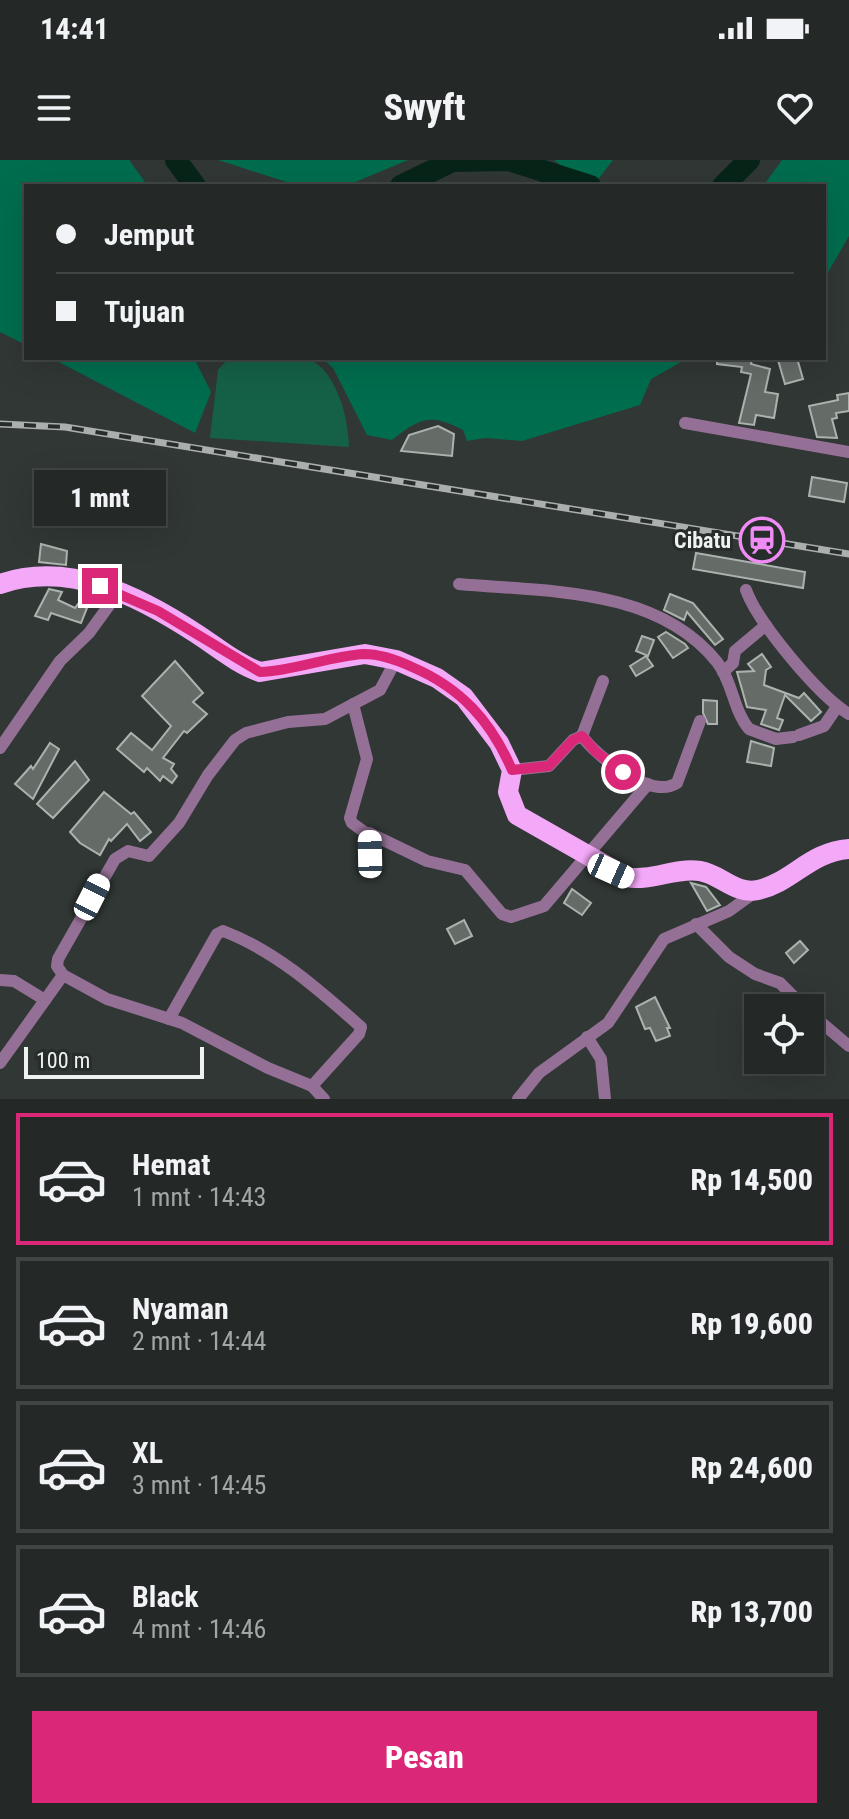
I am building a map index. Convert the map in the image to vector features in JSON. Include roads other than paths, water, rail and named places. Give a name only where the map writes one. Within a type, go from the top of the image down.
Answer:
[{"type":"main road","points":[[0,584],[43,575],[83,579],[158,611],[260,672],[365,654],[396,660],[437,678],[464,697],[499,743],[512,770],[508,792],[517,815],[626,877],[641,880],[687,870],[702,871],[739,888],[758,890],[817,856],[849,849]]},
{"type":"street","points":[[685,423],[849,452]]},
{"type":"street","points":[[459,584],[613,600],[689,634],[723,672],[749,729],[776,739],[824,726],[837,707]]},
{"type":"street","points":[[746,590],[766,625],[837,707],[849,714]]},
{"type":"street","points":[[0,748],[60,661],[89,633],[118,593]]},
{"type":"street","points":[[723,672],[733,663],[735,651],[766,625]]},
{"type":"street","points":[[324,1099],[312,1086],[169,1019],[133,1010],[63,975],[57,966],[58,959],[104,874],[123,852],[145,858],[163,841],[235,740],[246,733],[288,722],[318,721],[353,704],[380,690],[396,660]]},
{"type":"street","points":[[512,770],[549,766],[573,740],[582,736],[603,681]]},
{"type":"street","points":[[353,704],[367,759],[350,818],[356,826],[427,861],[465,870],[507,917],[544,906],[552,893],[591,855],[648,784]]},
{"type":"street","points":[[582,736],[616,768],[648,784],[668,787],[677,783],[700,721]]},
{"type":"street","points":[[369,833],[371,873]]},
{"type":"street","points":[[518,1099],[539,1073],[608,1023],[664,939],[737,907],[758,890]]},
{"type":"street","points":[[696,924],[729,957],[755,974],[780,983],[791,994]]},
{"type":"street","points":[[169,1019],[217,934],[223,931],[241,938],[291,969],[361,1027],[359,1034],[312,1086]]},
{"type":"street","points":[[0,1063],[63,975]]},
{"type":"street","points":[[0,980],[14,981],[45,1000]]},
{"type":"street","points":[[824,1025],[849,1046]]},
{"type":"street","points":[[587,1037],[601,1059],[605,1099]]},
{"type":"waterway","points":[[176,160],[194,184]]},
{"type":"waterway","points":[[405,184],[452,161],[509,160],[584,184]]},
{"type":"waterway","points":[[725,184],[749,160]]},
{"type":"railway","points":[[0,424],[65,427],[849,554]]},
{"type":"place","name":"Cibatu","points":[[762,540]]}]
